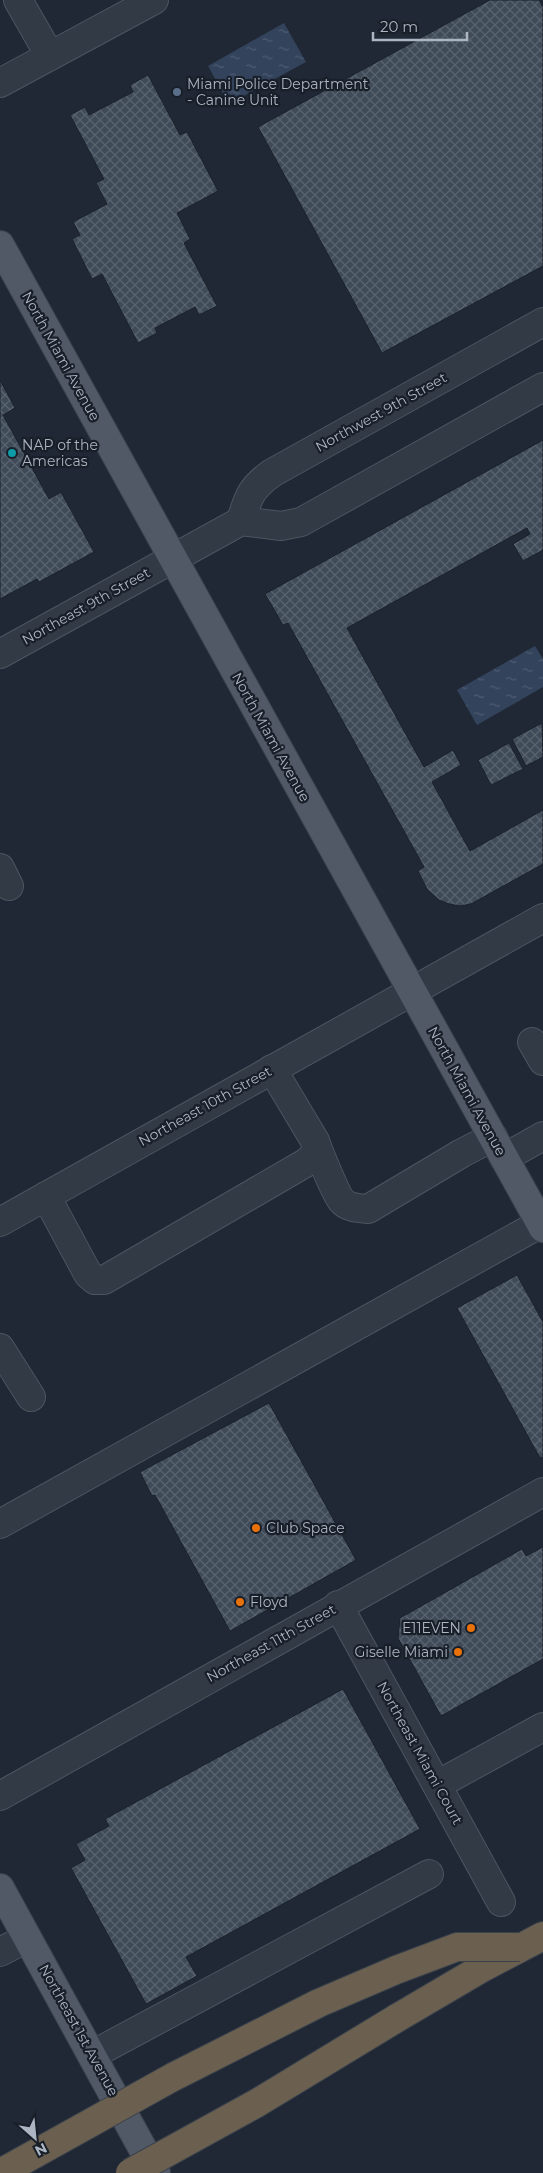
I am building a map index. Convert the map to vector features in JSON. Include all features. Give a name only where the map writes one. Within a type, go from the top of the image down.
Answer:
[{"type":"highway","points":[[2,2172],[182,2072],[261,2031],[336,1996],[396,1970],[457,1947],[532,1941]]},
{"type":"highway","points":[[130,2173],[257,2103],[441,1991],[532,1941]]},
{"type":"main road","name":"North Miami Avenue","points":[[0,245],[411,991],[542,1224]]},
{"type":"main road","name":"Northeast 1st Avenue","points":[[0,1888],[156,2173]]},
{"type":"street","points":[[18,0],[50,56]]},
{"type":"street","points":[[0,83],[50,56],[119,8],[154,0]]},
{"type":"street","name":"Northwest 9th Street","points":[[241,521],[249,496],[257,484],[272,473],[543,322]]},
{"type":"street","points":[[172,558],[241,521],[280,526],[301,522],[543,388]]},
{"type":"street","name":"Northeast 9th Street","points":[[0,654],[172,558]]},
{"type":"street","name":"Northeast 10th Street","points":[[0,1222],[543,918]]},
{"type":"street","points":[[272,1069],[315,1141],[342,1201],[352,1207],[368,1209],[462,1153],[499,1148],[543,1136]]},
{"type":"street","points":[[46,1196],[88,1274],[95,1280],[104,1280],[307,1162],[318,1151]]},
{"type":"street","points":[[0,1524],[542,1224]]},
{"type":"street","points":[[0,1348],[31,1397]]},
{"type":"street","name":"Northeast 11th Street","points":[[0,1796],[338,1605],[543,1492]]},
{"type":"street","name":"Northeast Miami Court","points":[[338,1605],[501,1902]]},
{"type":"street","points":[[437,1785],[543,1727]]},
{"type":"street","points":[[92,2055],[429,1874]]},
{"type":"street","points":[[0,1952],[27,1938]]},
{"type":"water","points":[[284,23],[306,62],[229,104],[208,66]]},
{"type":"water","points":[[535,646],[543,659],[543,687],[477,725],[457,690]]},
{"type":"building","points":[[490,0],[539,0],[543,7],[543,266],[382,353],[258,127]]},
{"type":"building","points":[[148,75],[180,135],[187,132],[218,191],[177,213],[190,239],[184,243],[217,306],[199,315],[195,307],[155,328],[157,333],[138,343],[102,274],[92,279],[72,239],[80,235],[73,222],[107,204],[96,183],[104,179],[70,115],[85,107],[89,115],[133,92],[130,85]]},
{"type":"building","name":"NAP of the Americas","points":[[0,380],[15,408],[3,415],[49,499],[61,492],[94,552],[39,582],[37,579],[0,599]]},
{"type":"building","points":[[543,440],[543,550],[523,561],[513,544],[530,534],[527,528],[347,628],[424,767],[453,750],[461,765],[432,782],[470,851],[543,810],[543,864],[471,904],[460,906],[449,904],[439,900],[427,889],[418,871],[424,867],[288,623],[283,625],[265,594]]},
{"type":"building","points":[[542,723],[543,757],[526,766],[512,739]]},
{"type":"building","points":[[509,743],[523,769],[491,785],[478,760]]},
{"type":"building","points":[[517,1275],[543,1322],[543,1457],[540,1458],[457,1308]]},
{"type":"building","name":"Club Space","points":[[269,1403],[356,1560],[230,1631],[155,1495],[152,1496],[140,1472]]},
{"type":"building","name":"E11EVEN","points":[[543,1547],[543,1659],[441,1716],[398,1638],[400,1618],[522,1549],[526,1556]]},
{"type":"building","points":[[343,1689],[420,1829],[186,1957],[197,1976],[146,2004],[71,1868],[85,1860],[76,1844],[109,1826],[105,1819]]},
{"type":"place","name":"Miami Police Department - Canine Unit","points":[[177,92]]},
{"type":"place","name":"NAP of the Americas","points":[[12,453]]},
{"type":"place","name":"Club Space","points":[[256,1528]]},
{"type":"place","name":"Floyd","points":[[240,1602]]},
{"type":"place","name":"E11EVEN","points":[[471,1628]]},
{"type":"place","name":"Giselle Miami","points":[[458,1652]]}]
